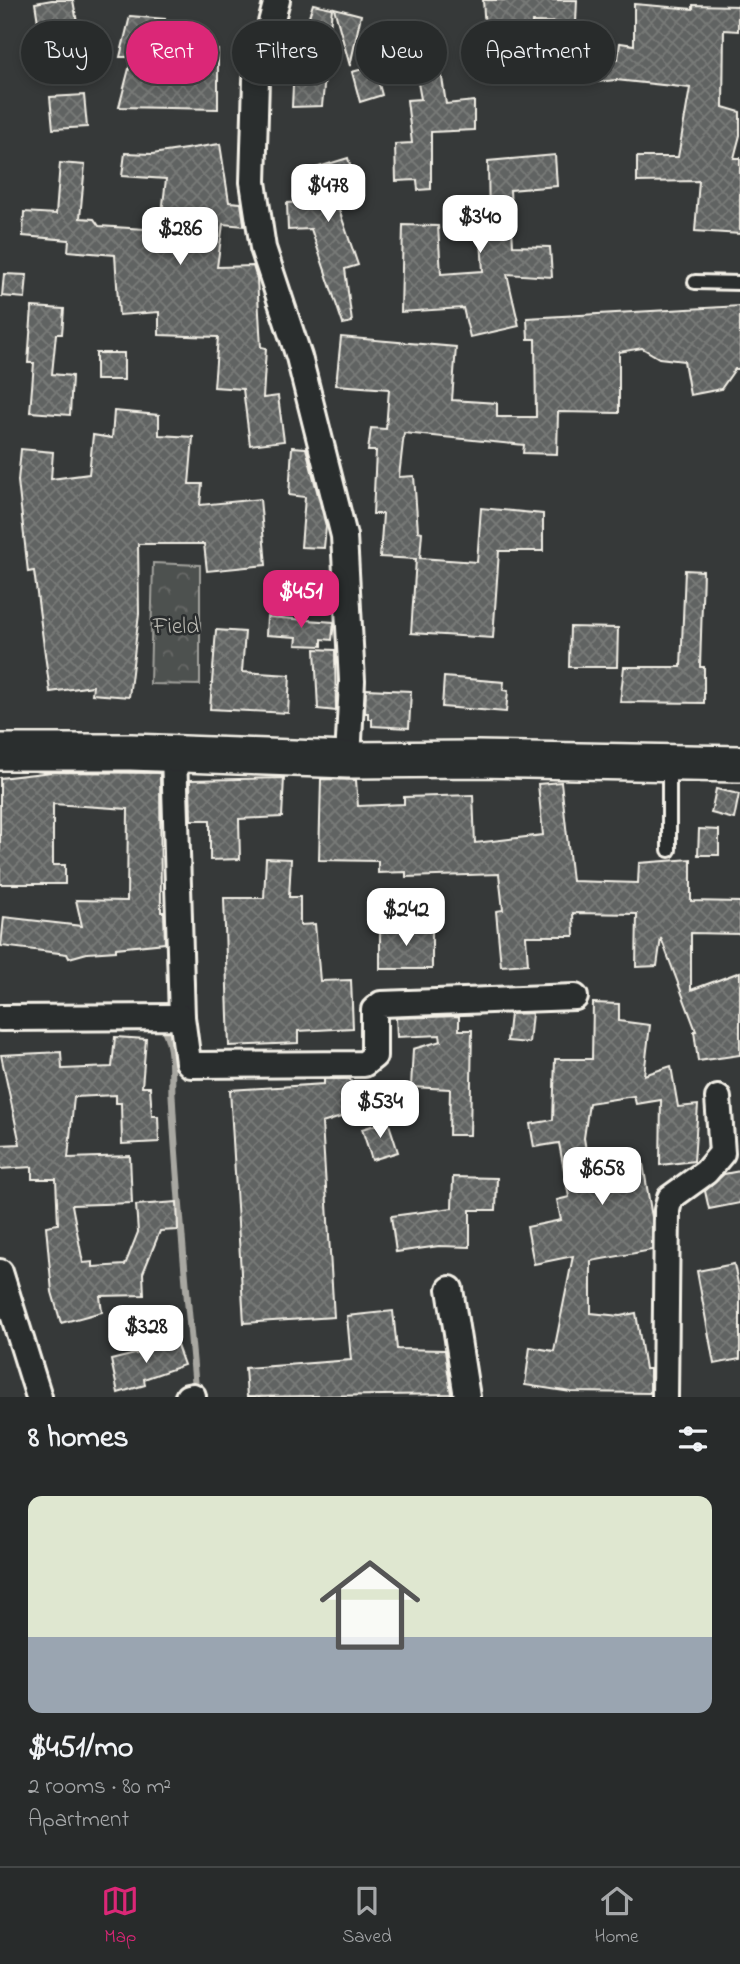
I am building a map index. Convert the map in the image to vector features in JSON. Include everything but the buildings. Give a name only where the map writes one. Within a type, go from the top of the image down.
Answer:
[{"type":"street","points":[[277,0],[256,80],[253,182],[262,248],[299,356],[344,536],[352,681],[348,760]]},
{"type":"street","points":[[0,752],[348,760],[740,764]]},
{"type":"street","points":[[174,754],[182,1017],[188,1062],[191,1065],[364,1064],[374,1056],[374,1010],[381,1004],[575,997]]},
{"type":"street","points":[[0,1018],[182,1017]]},
{"type":"street","points":[[665,1397],[667,1210],[670,1198],[706,1172],[722,1153],[718,1098]]},
{"type":"street","points":[[0,1272],[39,1397]]},
{"type":"street","points":[[450,1289],[467,1397]]},
{"type":"lane","points":[[695,282],[740,283]]},
{"type":"lane","points":[[669,763],[669,850]]},
{"type":"green space","name":"Field","points":[[153,563],[200,565],[200,685],[150,684]]},
{"type":"waterway","points":[[160,1023],[168,1039],[171,1058],[182,1244],[196,1393]]}]
